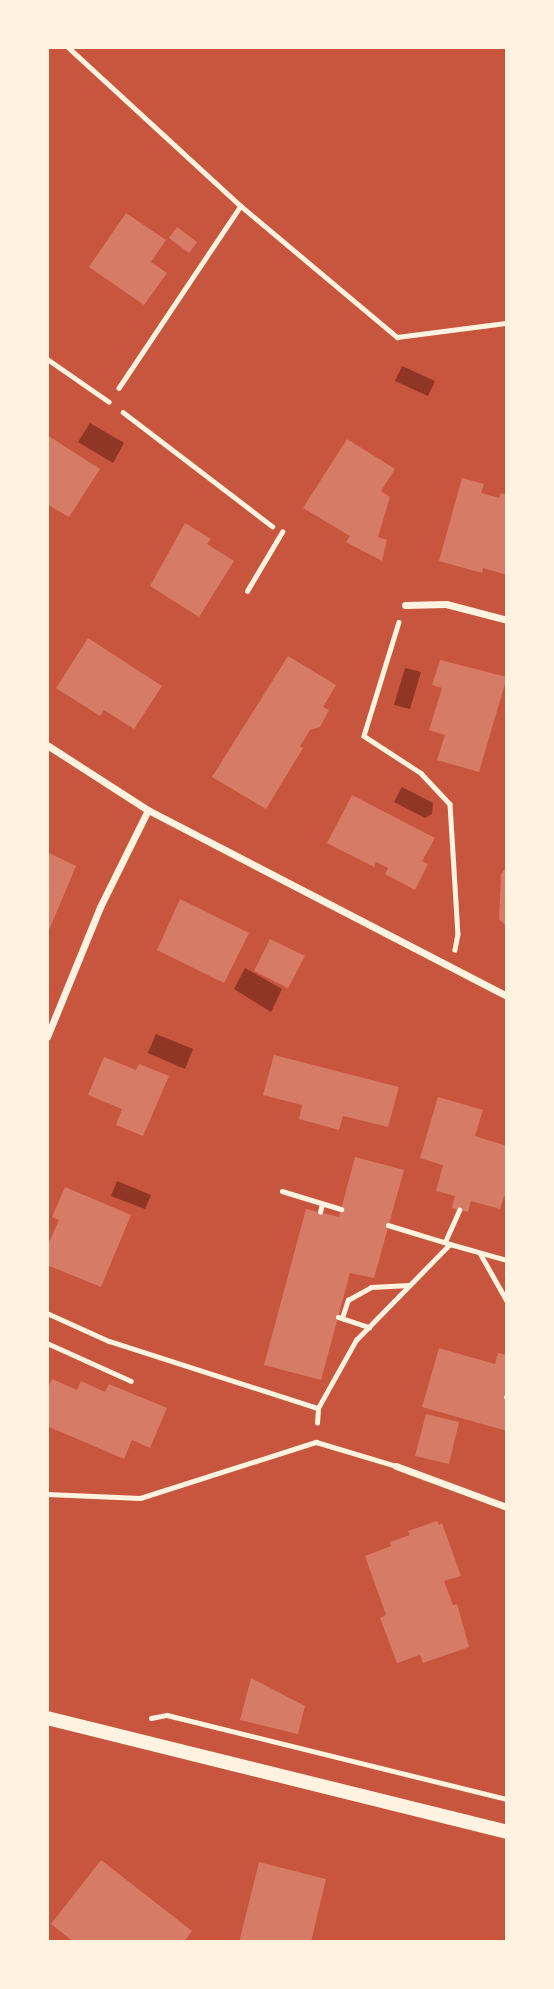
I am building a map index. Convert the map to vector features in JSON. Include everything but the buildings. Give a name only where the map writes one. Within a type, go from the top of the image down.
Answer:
[{"type":"main road","points":[[47,1718],[507,1832]]},
{"type":"street","points":[[405,605],[446,604],[507,620]]},
{"type":"street","points":[[47,744],[148,810],[507,996]]},
{"type":"street","points":[[47,1037],[100,907],[148,810]]},
{"type":"street","points":[[396,1466],[507,1507]]},
{"type":"lane","points":[[47,359],[110,402]]},
{"type":"lane","points":[[47,1494],[140,1498],[317,1442],[396,1466]]},
{"type":"path","points":[[68,47],[241,206],[397,337],[507,323]]},
{"type":"path","points":[[241,206],[110,402],[272,526]]},
{"type":"path","points":[[247,591],[282,532]]},
{"type":"path","points":[[405,605],[364,736],[421,773],[450,804],[458,934],[452,968]]},
{"type":"path","points":[[282,1191],[341,1209]]},
{"type":"path","points":[[320,1212],[322,1204]]},
{"type":"path","points":[[47,1313],[109,1341],[318,1408],[356,1339],[447,1243],[459,1210]]},
{"type":"path","points":[[388,1225],[507,1260]]},
{"type":"path","points":[[480,1252],[507,1301]]},
{"type":"path","points":[[369,1327],[340,1317],[348,1300],[371,1287],[409,1285]]},
{"type":"path","points":[[47,1343],[131,1381]]},
{"type":"path","points":[[144,1720],[167,1715],[507,1799]]},
{"type":"shaded area","points":[[402,366],[435,381],[428,396],[395,381]]},
{"type":"shaded area","points":[[90,423],[124,443],[113,463],[78,442]]},
{"type":"shaded area","points":[[405,668],[421,672],[410,709],[394,705]]},
{"type":"shaded area","points":[[402,787],[433,803],[432,814],[425,818],[394,802]]},
{"type":"shaded area","points":[[245,968],[282,989],[271,1012],[234,989]]},
{"type":"shaded area","points":[[156,1034],[193,1049],[185,1069],[148,1053]]},
{"type":"shaded area","points":[[117,1181],[151,1195],[145,1209],[111,1196]]}]
